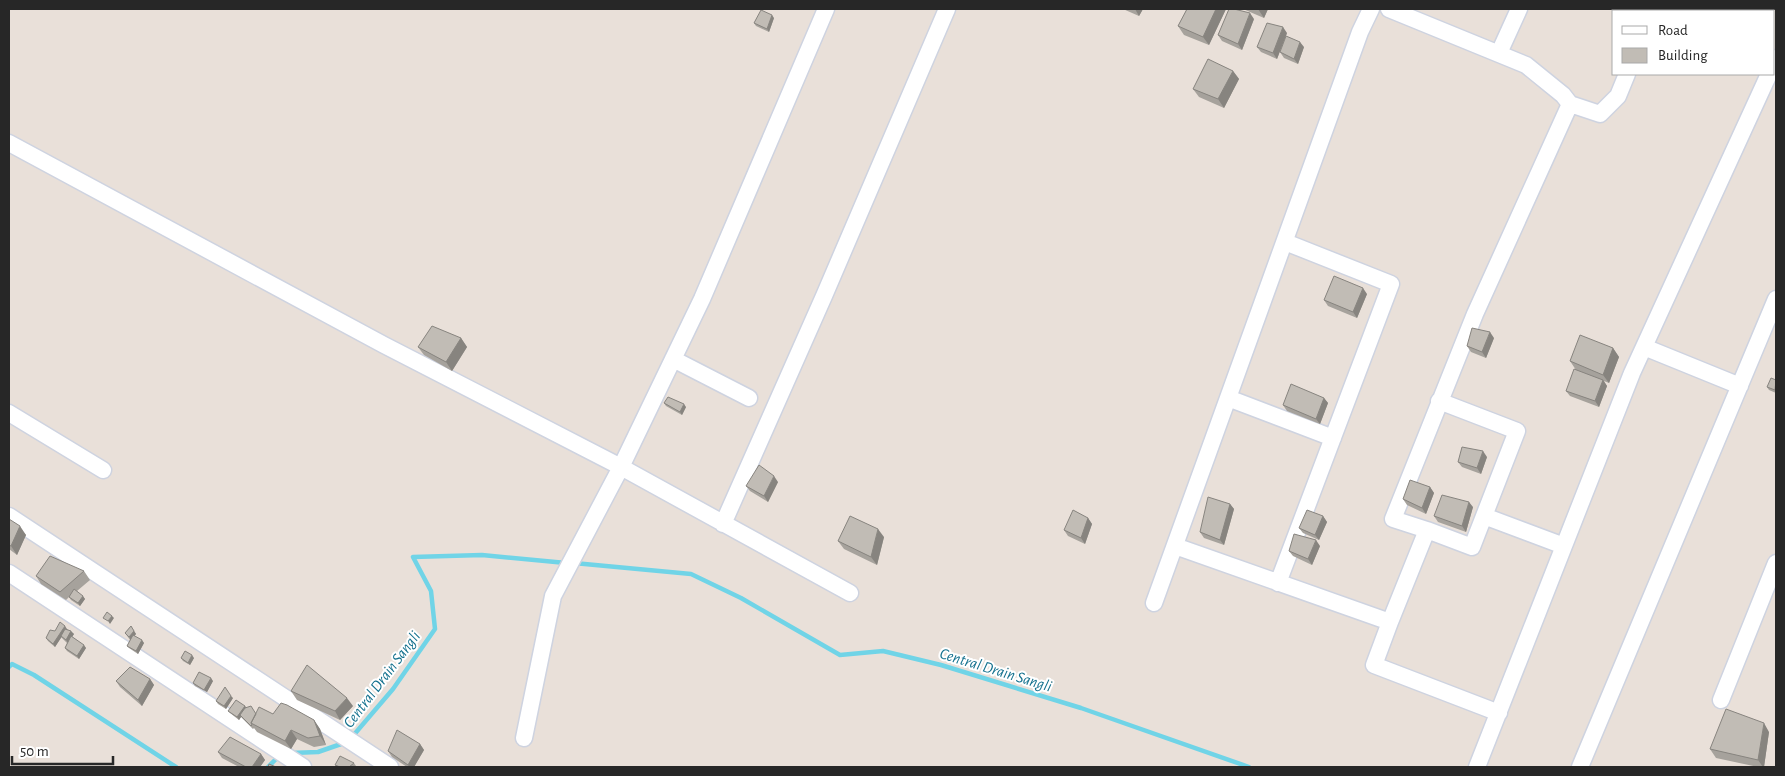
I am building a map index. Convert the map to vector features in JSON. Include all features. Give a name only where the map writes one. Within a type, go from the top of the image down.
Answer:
[{"type":"street","points":[[524,738],[553,596],[621,467],[702,299],[826,9]]},
{"type":"street","points":[[723,524],[828,287],[947,9]]},
{"type":"street","points":[[1154,603],[1357,41],[1371,9]]},
{"type":"street","points":[[1390,9],[1499,53],[1526,66],[1563,95],[1570,104],[1600,114],[1618,96],[1627,75]]},
{"type":"street","points":[[1499,53],[1519,9]]},
{"type":"street","points":[[1477,767],[1632,373],[1769,75]]},
{"type":"street","points":[[1439,401],[1517,432],[1472,547],[1393,519],[1439,401],[1475,314],[1570,104]]},
{"type":"street","points":[[9,143],[384,345],[621,467],[850,593]]},
{"type":"street","points":[[1278,583],[1391,284],[1285,242]]},
{"type":"street","points":[[1580,767],[1776,299]]},
{"type":"street","points":[[1644,347],[1740,386]]},
{"type":"street","points":[[673,359],[749,398]]},
{"type":"street","points":[[1228,398],[1333,438]]},
{"type":"street","points":[[9,413],[103,470]]},
{"type":"street","points":[[9,516],[390,767]]},
{"type":"street","points":[[1484,516],[1564,546]]},
{"type":"street","points":[[1428,530],[1374,665],[1499,713]]},
{"type":"street","points":[[1175,546],[1390,622]]},
{"type":"street","points":[[1721,700],[1776,562]]},
{"type":"street","points":[[9,573],[303,767]]},
{"type":"building","points":[[1187,9],[1216,9],[1203,37],[1178,26]]},
{"type":"building","points":[[1229,9],[1250,13],[1238,44],[1218,35]]},
{"type":"building","points":[[1719,9],[1764,9],[1763,10]]},
{"type":"building","points":[[761,10],[772,15],[767,29],[754,23]]},
{"type":"building","points":[[1267,23],[1283,27],[1273,53],[1257,47]]},
{"type":"building","points":[[1286,36],[1300,42],[1294,59],[1280,52]]},
{"type":"building","points":[[1208,59],[1233,71],[1218,99],[1193,89]]},
{"type":"building","points":[[1334,276],[1363,288],[1353,312],[1324,300]]},
{"type":"building","points":[[432,326],[461,338],[446,362],[418,347]]},
{"type":"building","points":[[1472,328],[1490,332],[1482,352],[1467,346]]},
{"type":"building","points":[[1580,335],[1613,348],[1603,375],[1570,361]]},
{"type":"building","points":[[1574,369],[1603,380],[1595,401],[1566,391]]},
{"type":"building","points":[[1771,378],[1776,380],[1775,390],[1767,387]]},
{"type":"building","points":[[1291,384],[1324,398],[1316,419],[1283,405]]},
{"type":"building","points":[[668,397],[684,404],[680,412],[664,403]]},
{"type":"building","points":[[1462,447],[1483,451],[1477,468],[1458,462]]},
{"type":"building","points":[[759,465],[774,476],[764,496],[746,486]]},
{"type":"building","points":[[1410,480],[1430,487],[1422,508],[1403,499]]},
{"type":"building","points":[[1442,495],[1469,502],[1462,526],[1434,516]]},
{"type":"building","points":[[1208,497],[1230,504],[1220,540],[1200,532]]},
{"type":"building","points":[[1073,510],[1088,518],[1081,538],[1064,530]]},
{"type":"building","points":[[1307,510],[1323,516],[1315,535],[1299,528]]},
{"type":"building","points":[[850,516],[878,529],[871,557],[838,541]]},
{"type":"building","points":[[9,519],[20,526],[11,546],[9,545]]},
{"type":"building","points":[[1294,534],[1316,540],[1308,559],[1289,551]]},
{"type":"building","points":[[50,556],[84,571],[60,592],[36,576]]},
{"type":"building","points":[[74,589],[83,596],[78,603],[69,597]]},
{"type":"building","points":[[107,612],[112,616],[108,621],[103,618]]},
{"type":"building","points":[[60,622],[65,626],[53,644],[46,638],[50,630],[55,631]]},
{"type":"building","points":[[131,626],[134,631],[129,637],[125,633]]},
{"type":"building","points":[[65,629],[71,631],[66,640],[61,636]]},
{"type":"building","points":[[133,635],[142,640],[136,651],[127,646]]},
{"type":"building","points":[[71,636],[84,645],[77,656],[65,648]]},
{"type":"building","points":[[185,651],[192,655],[188,663],[181,658]]},
{"type":"building","points":[[307,665],[347,698],[335,711],[291,691]]},
{"type":"building","points":[[130,667],[150,679],[138,700],[116,681]]},
{"type":"building","points":[[199,672],[211,678],[204,690],[193,683]]},
{"type":"building","points":[[225,687],[231,696],[224,706],[216,701]]},
{"type":"building","points":[[236,700],[245,706],[237,717],[228,711]]},
{"type":"building","points":[[281,703],[314,720],[320,736],[308,738],[291,730],[285,741],[251,723],[259,707],[273,714]]},
{"type":"building","points":[[251,706],[256,714],[251,726],[240,715],[245,708]]},
{"type":"building","points":[[1726,709],[1764,723],[1758,760],[1710,749]]},
{"type":"building","points":[[397,730],[420,744],[408,765],[388,751]]},
{"type":"building","points":[[230,737],[261,754],[252,767],[246,767],[218,752]]},
{"type":"building","points":[[340,756],[354,763],[349,767],[335,765]]},
{"type":"waterway","name":"Central Drain Sangli","points":[[352,737],[393,689],[435,629],[431,591],[413,557],[482,555],[566,563]]},
{"type":"waterway","name":"Central Drain Sangli","points":[[574,563],[691,574],[741,598],[840,655],[883,651],[941,665],[1081,708],[1249,767]]},
{"type":"waterway","name":"Central Drain Sangli","points":[[9,667],[12,664],[34,675],[176,767]]},
{"type":"waterway","name":"Central Drain Sangli","points":[[291,753],[318,752],[344,743]]},
{"type":"waterway","name":"Central Drain Sangli","points":[[268,767],[279,756]]}]
